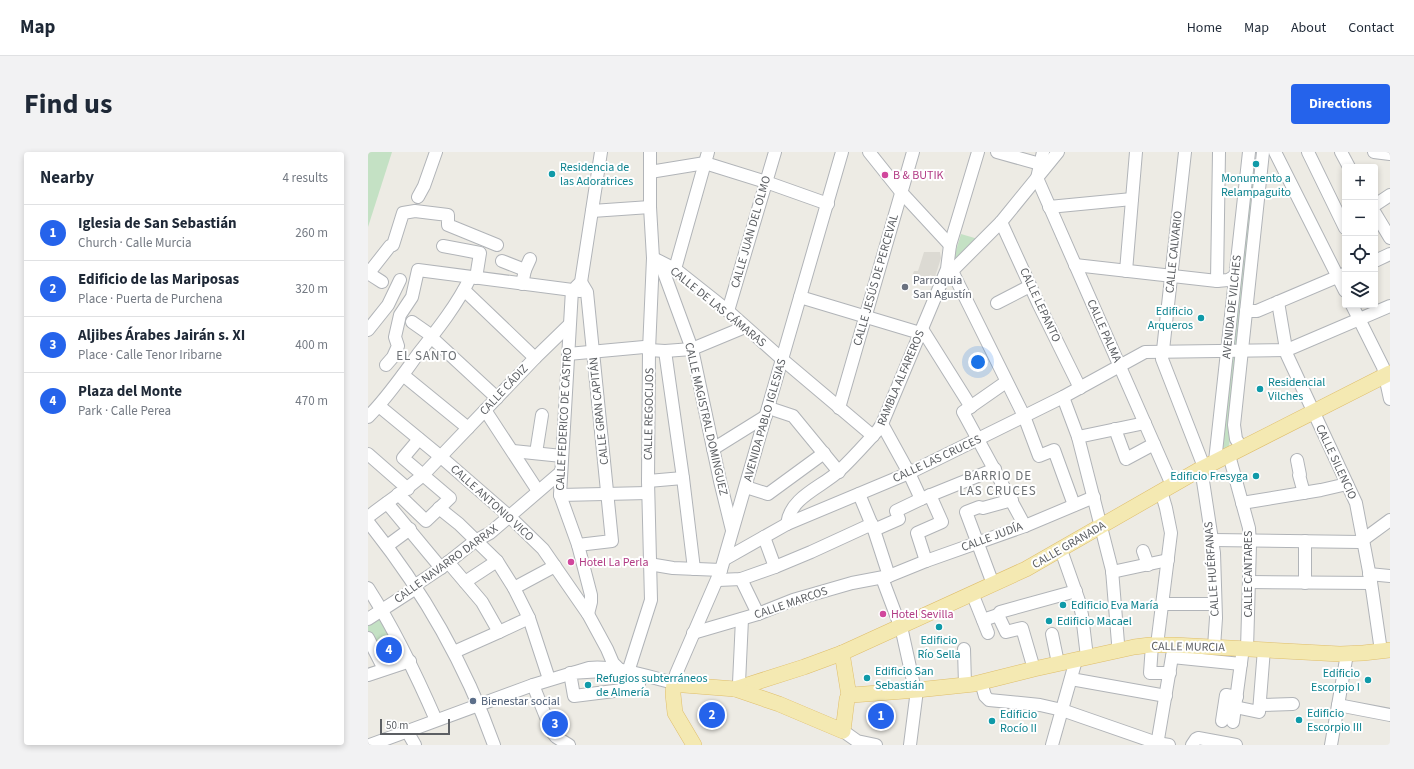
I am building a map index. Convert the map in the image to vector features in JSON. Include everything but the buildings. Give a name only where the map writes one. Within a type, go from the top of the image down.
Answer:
[{"type":"main road","name":"CALLE GRANADA","points":[[735,689],[842,653],[1026,569],[1207,466],[1388,375]]},
{"type":"main road","name":"CALLE MURCIA","points":[[849,696],[965,685],[1058,663],[1154,645],[1173,651],[1214,647],[1347,654],[1386,651]]},
{"type":"main road","points":[[694,745],[674,706],[679,684],[735,689],[762,698],[845,738],[847,699],[849,696],[842,653]]},
{"type":"main road","points":[[762,680],[760,687],[762,698]]},
{"type":"street","points":[[418,197],[424,186],[436,152]]},
{"type":"street","name":"CALLE GRAN CAPITÁN","points":[[578,545],[612,541],[592,351],[580,288],[601,152]]},
{"type":"street","name":"CALLE REGOCIJOS","points":[[624,671],[651,600],[648,487],[649,350],[657,260],[650,207],[650,152]]},
{"type":"street","name":"CALLE JUAN DEL OLMO","points":[[728,311],[775,152]]},
{"type":"street","name":"AVENIDA PABLO IGLESIAS","points":[[679,684],[676,674],[721,570],[733,532],[842,152]]},
{"type":"street","points":[[869,152],[901,192],[950,245]]},
{"type":"street","name":"CALLE JESÚS DE PERCEVAL","points":[[839,408],[913,152]]},
{"type":"street","points":[[978,152],[950,245],[950,270],[1024,416],[1040,456],[1054,450],[1074,505]]},
{"type":"street","points":[[997,152],[1042,158],[1037,178]]},
{"type":"street","points":[[950,270],[1001,222],[1058,152]]},
{"type":"street","points":[[1126,271],[1136,152]]},
{"type":"street","name":"CALLE CALVARIO","points":[[1185,152],[1162,361],[1207,466]]},
{"type":"street","points":[[1217,281],[1219,152]]},
{"type":"street","name":"AVENIDA DE VILCHES","points":[[1207,466],[1219,430],[1249,152]]},
{"type":"street","name":"AVENIDA DE VILCHES","points":[[1235,451],[1236,439],[1234,425],[1263,152]]},
{"type":"street","points":[[1246,311],[1257,311],[1341,275],[1275,152]]},
{"type":"street","points":[[1308,152],[1342,222]]},
{"type":"street","points":[[1341,152],[1347,164]]},
{"type":"street","points":[[1374,152],[1390,154]]},
{"type":"street","points":[[650,172],[707,157],[766,182],[828,204]]},
{"type":"street","points":[[675,268],[707,157]]},
{"type":"street","name":"CALLE PALMA","points":[[1037,178],[1154,444],[1166,488],[1166,508],[1171,532],[1162,604],[1150,672],[1170,673]]},
{"type":"street","points":[[1378,203],[1390,195]]},
{"type":"street","points":[[1049,207],[1132,199]]},
{"type":"street","points":[[592,211],[650,207]]},
{"type":"street","points":[[382,282],[368,273],[390,246],[393,245],[403,213],[415,211],[448,214],[448,225],[497,245]]},
{"type":"street","points":[[1378,218],[1390,238]]},
{"type":"street","name":"CALLE LEPANTO","points":[[1001,222],[1030,286],[1080,388]]},
{"type":"street","points":[[368,417],[379,406],[403,375],[473,278],[480,253],[443,246]]},
{"type":"street","points":[[1378,259],[1390,254]]},
{"type":"street","points":[[522,284],[524,270],[530,259]]},
{"type":"street","name":"CALLE DE LAS CÁMARAS","points":[[657,260],[675,268],[728,311],[782,360],[873,436]]},
{"type":"street","name":"CALLE MAGISTRAL DOMINGUEZ","points":[[657,260],[692,349],[720,481],[733,532]]},
{"type":"street","points":[[502,261],[524,270]]},
{"type":"street","points":[[1075,265],[1217,281],[1228,280],[1236,276]]},
{"type":"street","points":[[386,365],[393,357],[398,346],[395,337],[400,315],[412,297],[418,270],[522,284],[580,288]]},
{"type":"street","name":"RAMBLA ALFAREROS","points":[[786,524],[788,515],[799,500],[839,472],[873,436],[882,424],[921,331],[950,270]]},
{"type":"street","points":[[368,330],[388,305],[400,280]]},
{"type":"street","points":[[997,304],[1030,286]]},
{"type":"street","name":"CALLE FEDERICO DE CASTRO","points":[[580,288],[569,325],[560,495],[578,545],[591,595],[588,614]]},
{"type":"street","points":[[464,290],[535,358]]},
{"type":"street","points":[[800,298],[866,318],[921,331],[971,407]]},
{"type":"street","name":"CALLE SILENCIO","points":[[1278,302],[1287,355],[1356,503],[1386,651]]},
{"type":"street","points":[[1287,350],[1390,306]]},
{"type":"street","points":[[1353,308],[1388,375],[1390,399]]},
{"type":"street","points":[[412,322],[432,336],[496,398]]},
{"type":"street","name":"CALLE CÁDIZ","points":[[368,517],[423,475],[496,398],[569,325]]},
{"type":"street","points":[[568,354],[644,347],[649,350],[664,351],[692,349],[745,327]]},
{"type":"street","name":"CALLE LAS CRUCES","points":[[721,570],[764,537],[786,524],[908,473],[1063,397],[1145,352],[1163,347],[1227,352],[1287,350]]},
{"type":"street","points":[[664,351],[683,478],[694,569]]},
{"type":"street","points":[[403,375],[468,428]]},
{"type":"street","points":[[1006,382],[963,412],[1025,526]]},
{"type":"street","points":[[1063,397],[1078,437],[1112,572],[1118,643],[1117,651]]},
{"type":"street","name":"CALLE ANTONIO VICO","points":[[379,406],[420,439],[510,517],[543,550],[588,614],[613,663],[624,671]]},
{"type":"street","points":[[485,410],[538,491]]},
{"type":"street","points":[[714,449],[767,412],[793,416],[839,472]]},
{"type":"street","points":[[536,453],[542,415]]},
{"type":"street","points":[[1078,437],[1145,423]]},
{"type":"street","points":[[882,424],[908,473],[942,522],[917,533],[926,561]]},
{"type":"street","points":[[1115,429],[1126,459],[1154,444]]},
{"type":"street","points":[[1219,430],[1234,431]]},
{"type":"street","points":[[368,454],[403,491],[426,521],[450,498],[403,458],[420,439]]},
{"type":"street","points":[[513,451],[562,456]]},
{"type":"street","name":"CALLE CANTARES","points":[[1227,721],[1236,702],[1241,664],[1245,648],[1249,582],[1249,528],[1242,503],[1235,451]]},
{"type":"street","points":[[746,487],[768,494],[824,453]]},
{"type":"street","points":[[1297,460],[1304,493]]},
{"type":"street","name":"CALLE HUÉRFANAS","points":[[1207,466],[1213,540],[1215,604],[1214,647]]},
{"type":"street","points":[[649,564],[673,568],[721,570],[742,579],[775,568],[873,527],[899,519],[896,511],[995,469]]},
{"type":"street","name":"CALLE NAVARRO DARRAX","points":[[368,619],[416,588],[417,584],[476,541],[490,533],[561,472]]},
{"type":"street","points":[[560,495],[607,494],[648,487],[683,478]]},
{"type":"street","points":[[1242,503],[1347,484]]},
{"type":"street","points":[[859,494],[873,527],[902,631],[916,690],[910,745]]},
{"type":"street","name":"CALLE JUDÍA","points":[[886,577],[926,561],[1025,526],[1094,498]]},
{"type":"street","points":[[993,584],[966,512],[979,507],[983,508],[1012,500]]},
{"type":"street","points":[[387,503],[444,565],[465,582],[482,602],[499,632]]},
{"type":"street","points":[[439,508],[459,524],[497,561],[514,588],[529,618],[549,679]]},
{"type":"street","points":[[1213,540],[1360,542],[1390,520]]},
{"type":"street","points":[[368,522],[387,546],[428,605],[454,652],[494,745]]},
{"type":"street","points":[[387,546],[410,529]]},
{"type":"street","points":[[764,537],[775,568]]},
{"type":"street","points":[[1305,582],[1306,541]]},
{"type":"street","points":[[1052,745],[1071,678],[1082,658],[1082,615],[1076,592],[1061,550]]},
{"type":"street","points":[[1143,551],[1148,564]]},
{"type":"street","points":[[1112,572],[1168,560]]},
{"type":"street","points":[[465,582],[497,561]]},
{"type":"street","points":[[514,588],[555,566]]},
{"type":"street","points":[[1249,582],[1305,582],[1390,576]]},
{"type":"street","name":"CALLE MARCOS","points":[[693,633],[758,614],[793,600],[852,583],[886,577]]},
{"type":"street","points":[[742,579],[758,614]]},
{"type":"street","points":[[368,588],[383,610],[410,661],[436,720]]},
{"type":"street","points":[[983,620],[998,615],[1000,612],[1076,592]]},
{"type":"street","points":[[972,593],[988,633]]},
{"type":"street","points":[[1162,604],[1215,604]]},
{"type":"street","points":[[998,615],[1006,632],[1022,628],[1034,669]]},
{"type":"street","points":[[454,652],[529,618]]},
{"type":"street","points":[[735,689],[739,683],[742,619]]},
{"type":"street","points":[[1052,634],[1058,663]]},
{"type":"street","points":[[368,638],[384,669]]},
{"type":"street","points":[[964,649],[965,685]]},
{"type":"street","points":[[1236,702],[1259,712],[1264,650]]},
{"type":"street","points":[[981,682],[984,696],[989,700],[1040,705],[1062,710],[1161,744],[1173,651],[1241,664]]},
{"type":"street","points":[[1331,745],[1347,654]]},
{"type":"street","points":[[368,675],[410,661]]},
{"type":"street","points":[[370,745],[549,679],[596,667],[624,671],[679,684]]},
{"type":"street","points":[[570,673],[574,696],[638,688],[641,675]]},
{"type":"street","points":[[1071,678],[1166,696]]},
{"type":"street","points":[[533,685],[552,732],[556,737],[569,745]]},
{"type":"street","points":[[1260,705],[1293,704]]},
{"type":"street","points":[[1338,705],[1390,715]]},
{"type":"street","points":[[407,731],[415,745]]},
{"type":"street","points":[[845,738],[876,745]]},
{"type":"street","points":[[1192,745],[1198,738],[1224,739],[1236,745]]},
{"type":"shaded area","points":[[924,252],[940,252],[941,258],[935,277],[930,275],[928,281],[912,276],[914,271],[918,271]]},
{"type":"green space","points":[[368,152],[392,152],[368,227]]},
{"type":"green space","points":[[1249,171],[1259,172],[1229,447],[1228,449],[1221,450]]},
{"type":"green space","points":[[961,234],[978,239],[957,259],[954,257]]},
{"type":"green space","points":[[383,610],[410,661],[384,669],[368,638],[368,619]]},
{"type":"place","name":"Monumento a Relampaguito","points":[[1256,164]]},
{"type":"place","name":"Residencia de las Adoratrices","points":[[552,174]]},
{"type":"place","name":"B & BUTIK","points":[[885,175]]},
{"type":"place","name":"Parroquia San Agustín","points":[[905,287]]},
{"type":"place","name":"Edificio Arqueros","points":[[1201,318]]},
{"type":"place","name":"Residencial Vilches","points":[[1260,389]]},
{"type":"place","name":"Edificio Fresyga","points":[[1256,476]]},
{"type":"place","name":"Hotel La Perla","points":[[571,562]]},
{"type":"place","name":"Edificio Eva María","points":[[1063,605]]},
{"type":"place","name":"Hotel Sevilla","points":[[883,614]]},
{"type":"place","name":"Edificio Macael","points":[[1049,621]]},
{"type":"place","name":"Edificio Río Sella","points":[[939,627]]},
{"type":"place","name":"Plaza del Monte","points":[[389,650]]},
{"type":"place","name":"Edificio San Sebastián","points":[[867,678]]},
{"type":"place","name":"Edificio Escorpio I","points":[[1368,680]]},
{"type":"place","name":"Refugios subterráneos de Almería","points":[[588,685]]},
{"type":"place","name":"Bienestar social","points":[[473,701]]},
{"type":"place","name":"Edificio de las Mariposas","points":[[712,715]]},
{"type":"place","name":"Iglesia de San Sebastián","points":[[881,716]]},
{"type":"place","name":"Edificio Escorpio III","points":[[1299,720]]},
{"type":"place","name":"Edificio Rocío II","points":[[992,721]]},
{"type":"place","name":"Aljibes Árabes Jairán s. XI","points":[[555,724]]},
{"type":"district","name":"EL SANTO","points":[[427,356]]},
{"type":"district","name":"BARRIO DE LAS CRUCES","points":[[998,484]]}]
